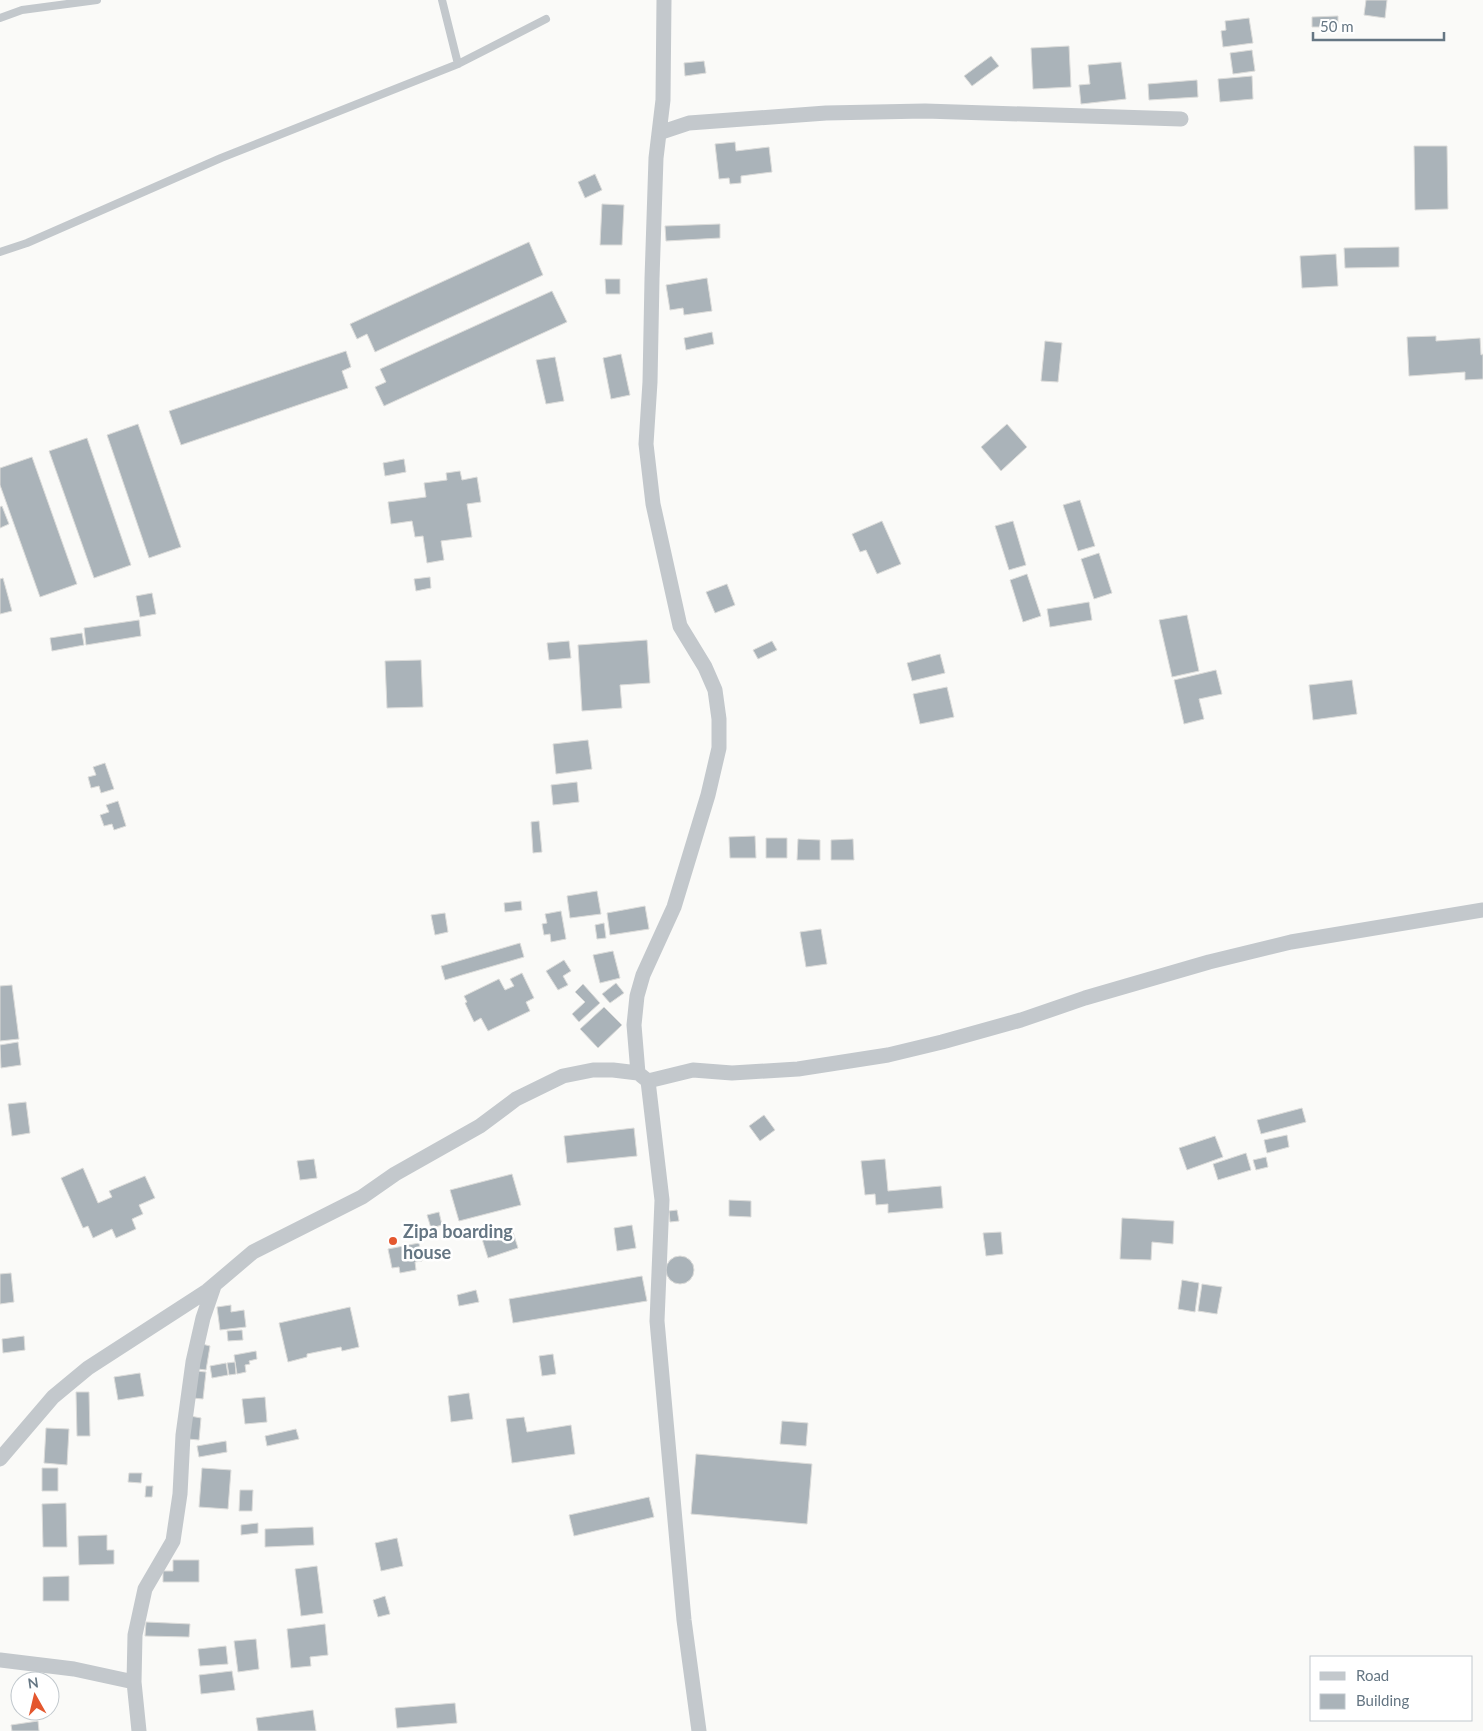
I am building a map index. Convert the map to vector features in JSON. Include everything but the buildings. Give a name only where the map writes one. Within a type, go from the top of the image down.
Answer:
[{"type":"street","points":[[664,0],[663,100],[656,158],[650,382],[646,444],[654,504],[680,626],[706,666],[715,690],[720,719],[719,748],[708,796],[674,907],[643,974],[637,996],[634,1025],[662,1200],[657,1321],[684,1620],[699,1731]]},
{"type":"street","points":[[659,133],[689,123],[826,113],[925,111],[1181,119]]},
{"type":"street","points":[[0,1459],[53,1397],[88,1368],[214,1286],[253,1252],[362,1197],[395,1174],[480,1126],[516,1099],[563,1076],[593,1070],[643,1077],[693,1070],[732,1073],[798,1069],[888,1055],[1013,1023],[1085,998],[1209,962],[1291,942],[1483,910]]},
{"type":"street","points":[[139,1731],[134,1682],[135,1636],[145,1589],[173,1541],[180,1494],[183,1435],[193,1362],[203,1318],[214,1286]]},
{"type":"street","points":[[0,1660],[74,1669],[134,1682]]},
{"type":"lane","points":[[0,18],[22,10],[97,0]]},
{"type":"lane","points":[[442,0],[458,64]]},
{"type":"lane","points":[[0,252],[27,243],[221,158],[458,64],[546,19]]},
{"type":"place","name":"Zipa boarding house","points":[[393,1241]]}]
